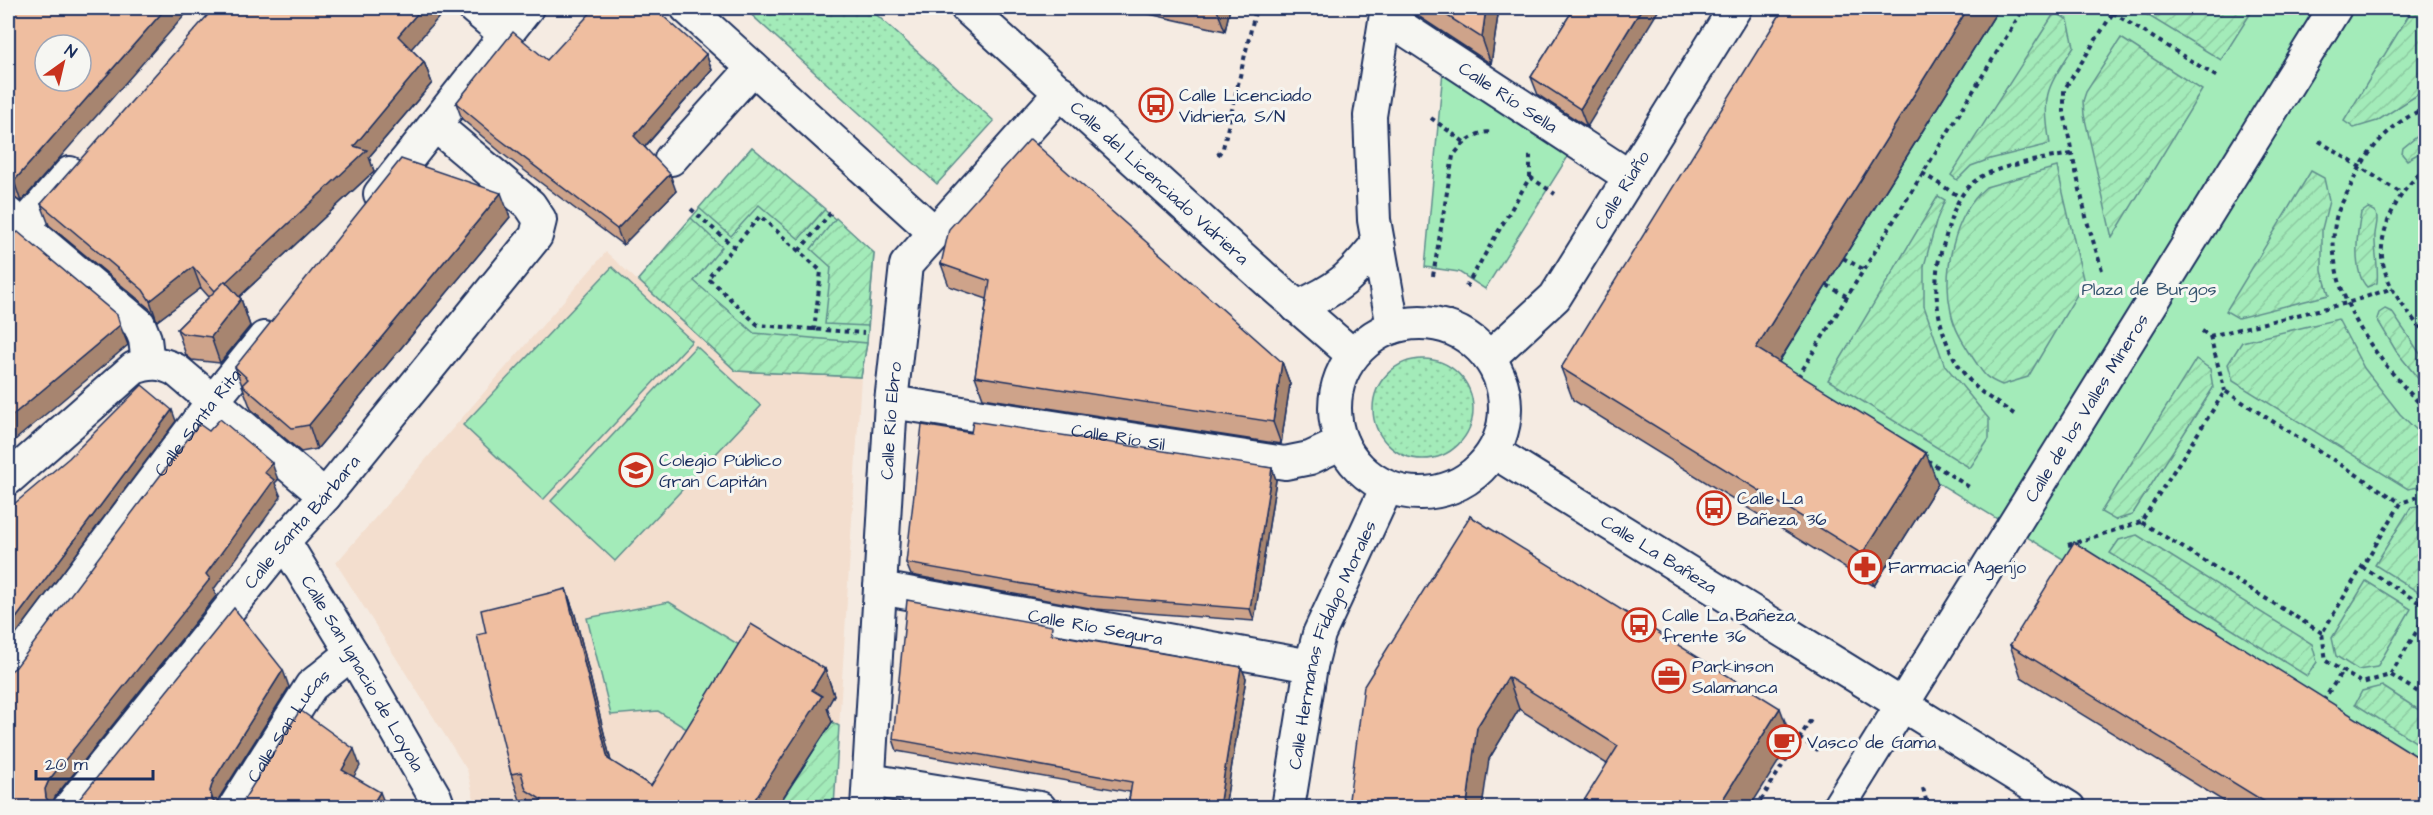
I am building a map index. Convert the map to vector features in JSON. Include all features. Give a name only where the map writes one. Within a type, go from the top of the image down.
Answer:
[{"type":"street","points":[[474,8],[506,35]]},
{"type":"street","points":[[361,217],[527,8]]},
{"type":"street","points":[[687,8],[935,233]]},
{"type":"street","name":"Calle del Licenciado Vidriera","points":[[967,8],[1353,355]]},
{"type":"street","name":"Calle Riaño","points":[[1489,358],[1555,297],[1735,8]]},
{"type":"street","name":"Calle de los Valles Mineros","points":[[1838,807],[2335,8]]},
{"type":"street","points":[[1386,12],[1370,116],[1374,220],[1392,327]]},
{"type":"street","name":"Calle Río Sella","points":[[1386,12],[1630,177]]},
{"type":"street","points":[[671,159],[753,68]]},
{"type":"street","name":"Calle Río Ebro","points":[[868,794],[891,402],[906,265],[1061,92]]},
{"type":"street","name":"Calle Santa Bárbara","points":[[69,807],[284,541],[325,496],[536,236],[540,220],[530,205],[435,125]]},
{"type":"street","points":[[89,151],[12,228],[139,324],[145,339],[148,363]]},
{"type":"street","points":[[1297,307],[1325,295],[1352,275],[1378,243]]},
{"type":"street","name":"Calle Santa Rita","points":[[8,673],[213,401],[280,318]]},
{"type":"street","points":[[1414,323],[1435,324],[1456,331],[1474,342],[1489,358],[1500,380],[1505,405],[1503,429],[1494,452],[1481,468],[1465,481],[1447,490],[1427,494],[1407,493],[1387,487],[1360,470],[1342,443],[1334,413],[1338,382],[1353,355],[1377,333],[1392,327],[1414,323]]},
{"type":"street","points":[[8,479],[135,368],[148,363],[162,363],[176,370],[325,496]]},
{"type":"street","name":"Calle Río Sil","points":[[891,402],[1285,463],[1310,458],[1342,443]]},
{"type":"street","name":"Calle La Bañeza","points":[[1494,452],[2069,807]]},
{"type":"street","name":"Calle Hermanas Fidalgo Morales","points":[[1288,807],[1311,666],[1319,634],[1387,487]]},
{"type":"street","name":"Calle San Ignacio de Loyola","points":[[284,541],[352,653],[432,804]]},
{"type":"street","name":"Calle Río Segura","points":[[880,588],[1311,666]]},
{"type":"street","name":"Calle San Lucas","points":[[234,807],[311,686],[352,653]]},
{"type":"street","points":[[868,794],[1040,807]]},
{"type":"path","points":[[1218,155],[1223,148],[1256,8]]},
{"type":"path","points":[[1797,378],[2024,8]]},
{"type":"path","points":[[2105,8],[2219,78]]},
{"type":"path","points":[[2102,270],[2087,221],[2072,153],[2064,112],[2064,90],[2116,8]]},
{"type":"path","points":[[2426,108],[2408,116],[2388,132],[2360,166],[2336,217],[2333,251],[2337,273],[2347,303],[2381,359],[2401,385],[2426,410]]},
{"type":"path","points":[[1431,118],[1464,142]]},
{"type":"path","points":[[1433,276],[1453,156],[1464,142],[1487,131],[1495,134]]},
{"type":"path","points":[[2319,141],[2401,193]]},
{"type":"path","points":[[1466,286],[1530,177],[1530,151]]},
{"type":"path","points":[[2014,414],[1976,388],[1959,365],[1946,341],[1935,304],[1937,269],[1953,211],[1960,197],[1980,177],[2072,153]]},
{"type":"path","points":[[2426,169],[2401,193],[2384,237],[2382,262],[2393,288],[2426,335]]},
{"type":"path","points":[[1922,173],[1960,197]]},
{"type":"path","points":[[1530,177],[1555,194]]},
{"type":"path","points":[[691,209],[734,247]]},
{"type":"path","points":[[799,251],[833,210]]},
{"type":"path","points":[[814,331],[821,271],[760,216],[708,278],[758,325],[814,331],[874,334]]},
{"type":"path","points":[[1843,258],[1863,269]]},
{"type":"path","points":[[1827,285],[1846,296]]},
{"type":"path","points":[[2210,336],[2347,303],[2393,288]]},
{"type":"path","points":[[2202,331],[2210,336],[2225,390],[2401,503]]},
{"type":"path","points":[[2078,552],[2068,545],[2141,522],[2225,390]]},
{"type":"path","points":[[1919,455],[1969,487]]},
{"type":"path","points":[[2426,494],[2401,503],[2322,633],[2326,660],[2362,683],[2390,675],[2426,616]]},
{"type":"path","points":[[2141,522],[2322,633]]},
{"type":"path","points":[[2362,567],[2426,607]]},
{"type":"path","points":[[2331,709],[2322,703],[2342,672]]},
{"type":"path","points":[[2390,675],[2426,697]]},
{"type":"path","points":[[1756,807],[1812,718]]},
{"type":"path","points":[[1799,738],[1818,750]]},
{"type":"path","points":[[1923,788],[1928,807]]},
{"type":"path","points":[[1942,807],[1946,802]]},
{"type":"shaded area","name":"Colegio Público Gran Capitán","points":[[606,252],[736,371],[861,377],[834,807],[476,807],[467,770],[336,563]]},
{"type":"green space","points":[[744,8],[869,8],[994,121],[937,184]]},
{"type":"green space","name":"Plaza de Burgos","points":[[1999,8],[2425,8],[2425,786],[2086,573],[1768,379]]},
{"type":"green space","points":[[2140,8],[2254,8],[2221,60],[2139,10]]},
{"type":"green space","points":[[2413,8],[2425,8],[2425,90],[2377,121],[2354,128],[2344,121]]},
{"type":"green space","points":[[2055,12],[2068,20],[2074,46],[2048,92],[2046,113],[2050,144],[1971,166],[1957,180],[1951,175]]},
{"type":"green space","points":[[2121,38],[2202,90],[2112,238],[2084,115],[2083,101],[2086,92]]},
{"type":"green space","points":[[1443,71],[1569,155],[1485,289],[1459,272],[1425,267]]},
{"type":"green space","points":[[2425,130],[2425,150],[2407,160],[2402,154],[2403,148]]},
{"type":"green space","points":[[752,147],[874,253],[867,343],[861,377],[736,371],[638,280]]},
{"type":"green space","points":[[752,147],[825,209],[799,239],[759,205],[731,236],[699,208]]},
{"type":"green space","points":[[2057,167],[2084,283],[2028,377],[2002,385],[1991,380],[1982,371],[1954,324],[1948,279],[1953,245],[1966,213],[1986,187]]},
{"type":"green space","points":[[2311,171],[2324,178],[2329,201],[2322,229],[2322,271],[2329,295],[2238,318],[2226,311]]},
{"type":"green space","points":[[1938,196],[1945,200],[1937,219],[1924,266],[1924,306],[1944,364],[1989,419],[1989,439],[1970,468],[1828,380]]},
{"type":"green space","points":[[2368,208],[2375,211],[2377,217],[2375,240],[2377,283],[2367,287],[2359,272],[2357,252],[2361,213]]},
{"type":"green space","points":[[691,218],[722,247],[694,281],[754,333],[867,343],[861,377],[736,371],[638,280]]},
{"type":"green space","points":[[836,218],[874,253],[868,326],[825,324],[831,267],[811,249]]},
{"type":"green space","points":[[612,267],[692,341],[543,500],[463,425]]},
{"type":"green space","points":[[2385,309],[2392,312],[2425,361],[2425,387],[2396,351],[2377,319],[2379,313]]},
{"type":"green space","points":[[2338,319],[2364,368],[2400,414],[2425,438],[2424,486],[2408,489],[2233,381],[2228,364],[2242,342]]},
{"type":"green space","points":[[696,346],[761,406],[615,561],[551,501]]},
{"type":"green space","points":[[1423,359],[1442,362],[1459,373],[1470,390],[1473,409],[1470,428],[1459,445],[1442,456],[1423,459],[1404,456],[1387,445],[1376,428],[1373,409],[1376,390],[1387,373],[1404,362]]},
{"type":"green space","points":[[2196,359],[2210,369],[2213,388],[2132,515],[2115,520],[2101,512]]},
{"type":"green space","points":[[2425,505],[2425,587],[2421,594],[2375,565],[2411,507]]},
{"type":"green space","points":[[2137,535],[2312,644],[2317,662],[2307,676],[2110,553],[2119,540]]},
{"type":"green space","points":[[2366,581],[2411,609],[2377,667],[2358,670],[2336,656],[2332,638]]},
{"type":"green space","points":[[669,602],[749,651],[696,735],[658,711],[611,715],[587,618]]},
{"type":"green space","points":[[2382,686],[2425,714],[2425,748],[2355,704],[2362,691]]},
{"type":"green space","points":[[832,722],[839,726],[834,807],[777,808]]},
{"type":"building","points":[[8,8],[166,8],[93,91],[93,33],[33,33],[33,93],[91,93],[14,181],[8,178]]},
{"type":"building","points":[[214,8],[422,8],[398,36],[424,62],[354,146],[367,150],[226,282],[215,291],[193,267],[150,301],[143,290],[41,204]]},
{"type":"building","points":[[595,8],[654,8],[706,54],[634,136],[670,174],[617,229],[456,103],[513,32],[547,60]]},
{"type":"building","points":[[1435,8],[1486,8],[1482,38]]},
{"type":"building","points":[[1574,8],[1642,8],[1580,109],[1531,77]]},
{"type":"building","points":[[1784,8],[1968,8],[1756,348],[1926,453],[1862,554],[1561,368]]},
{"type":"building","points":[[1030,139],[1282,362],[1273,422],[975,376],[990,281],[941,264],[949,229]]},
{"type":"building","points":[[401,159],[501,193],[309,425],[292,428],[242,385],[248,379],[235,367]]},
{"type":"building","points":[[18,232],[117,315],[120,325],[8,419],[8,240]]},
{"type":"building","points":[[225,281],[241,299],[211,337],[182,333],[177,329]]},
{"type":"building","points":[[142,385],[172,410],[8,629],[8,509],[69,458]]},
{"type":"building","points":[[220,419],[272,463],[264,472],[274,480],[206,574],[210,579],[49,780],[45,789],[46,798],[57,807],[8,807],[8,673],[16,667],[199,424],[209,431]]},
{"type":"building","points":[[973,421],[1272,468],[1250,609],[1091,596],[906,563],[922,425],[971,433]]},
{"type":"building","points":[[1470,516],[1780,708],[1718,807],[1580,807],[1618,746],[1508,677],[1477,727],[1467,804],[1473,807],[1348,807],[1364,686]]},
{"type":"building","points":[[2074,542],[2426,762],[2426,807],[2273,807],[2010,645]]},
{"type":"building","points":[[566,589],[608,759],[651,786],[751,624],[825,669],[812,690],[822,696],[750,807],[538,807],[542,800],[526,790],[521,772],[511,774],[477,635],[486,633],[481,610]]},
{"type":"building","points":[[907,600],[1052,626],[1051,634],[1241,667],[1219,807],[1128,807],[1132,782],[893,739]]},
{"type":"building","points":[[234,608],[283,670],[213,781],[210,791],[212,800],[222,807],[70,807],[77,802]]},
{"type":"building","points":[[300,710],[354,749],[342,770],[380,792],[371,807],[236,807],[243,801]]},
{"type":"building","points":[[903,802],[937,807],[903,807]]},
{"type":"place","name":"Calle Licenciado Vidriera, S/N","points":[[1156,105]]},
{"type":"place","name":"Colegio Público Gran Capitán","points":[[636,470]]},
{"type":"place","name":"Calle La Bañeza, 36","points":[[1714,508]]},
{"type":"place","name":"Farmacia Agenjo","points":[[1865,567]]},
{"type":"place","name":"Calle La Bañeza, frente 36","points":[[1639,625]]},
{"type":"place","name":"Parkinson Salamanca","points":[[1669,676]]},
{"type":"place","name":"Vasco de Gama","points":[[1784,742]]}]
